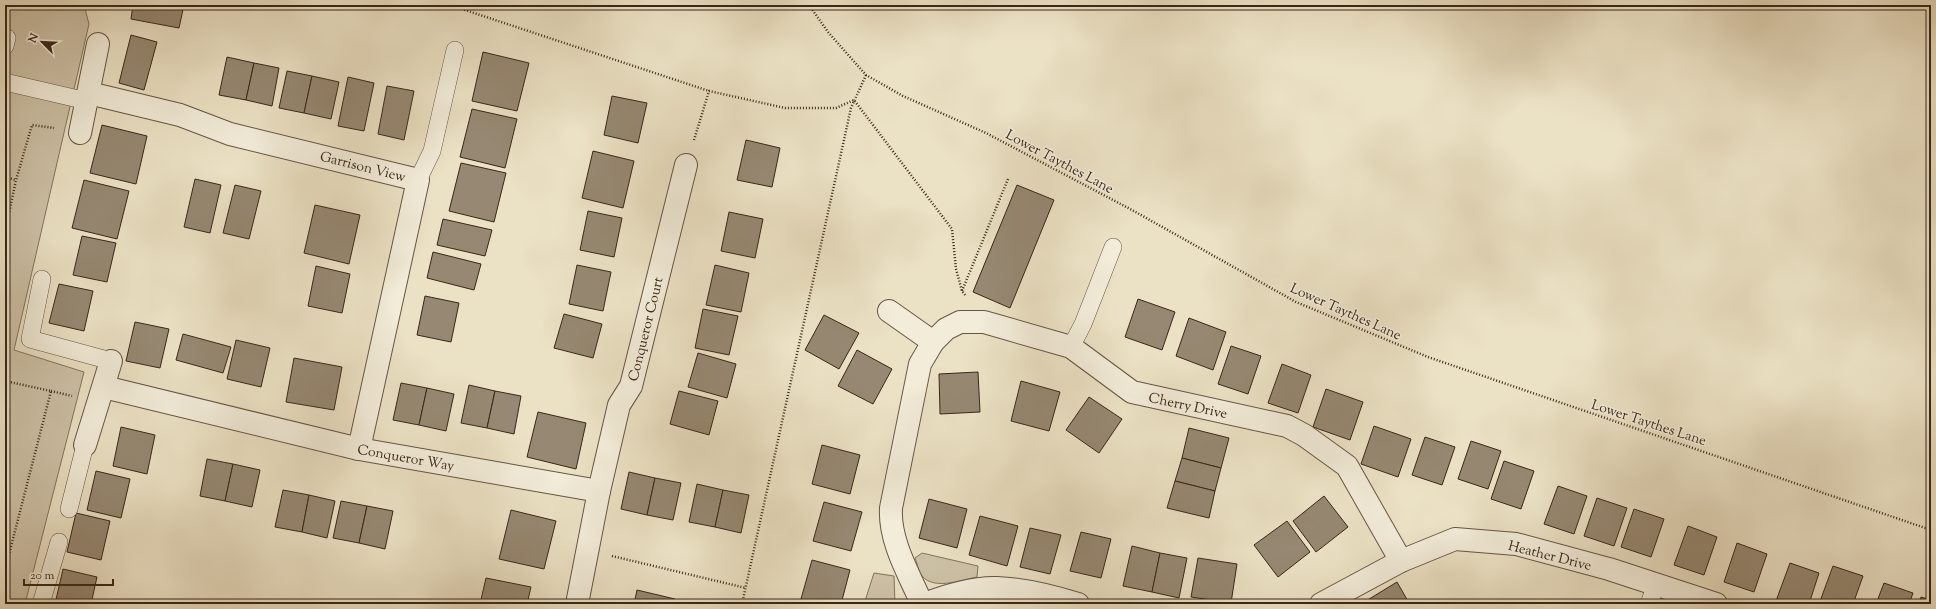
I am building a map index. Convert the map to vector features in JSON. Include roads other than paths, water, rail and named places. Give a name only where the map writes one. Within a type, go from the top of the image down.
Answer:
[{"type":"street","points":[[80,133],[98,44]]},
{"type":"street","name":"Garrison View","points":[[88,97],[180,115],[230,134],[418,180],[359,450]]},
{"type":"street","name":"Conqueror Court","points":[[599,491],[619,405],[631,386],[686,165]]},
{"type":"street","points":[[889,311],[933,342]]},
{"type":"street","name":"Cherry Drive","points":[[922,604],[890,524],[891,508],[920,364],[933,342],[946,329],[960,322],[984,322],[1071,347],[1132,392],[1287,426],[1304,435],[1347,466],[1401,561]]},
{"type":"street","points":[[85,445],[104,386],[110,361]]},
{"type":"street","name":"Conqueror Way","points":[[104,386],[359,450],[599,491]]},
{"type":"street","points":[[577,604],[599,491]]},
{"type":"street","name":"Heather Drive","points":[[1325,603],[1401,561],[1455,539],[1516,544],[1609,569],[1652,594],[1716,604]]},
{"type":"street","points":[[925,604],[956,594],[995,588],[1022,598],[1051,596],[1078,604]]},
{"type":"lane","points":[[418,180],[432,151],[455,50]]},
{"type":"lane","points":[[5,82],[88,97]]},
{"type":"lane","points":[[1071,347],[1083,324],[1113,247]]},
{"type":"lane","points":[[42,280],[30,339],[110,361]]},
{"type":"lane","points":[[69,508],[85,445]]},
{"type":"lane","points":[[41,604],[59,542]]}]
